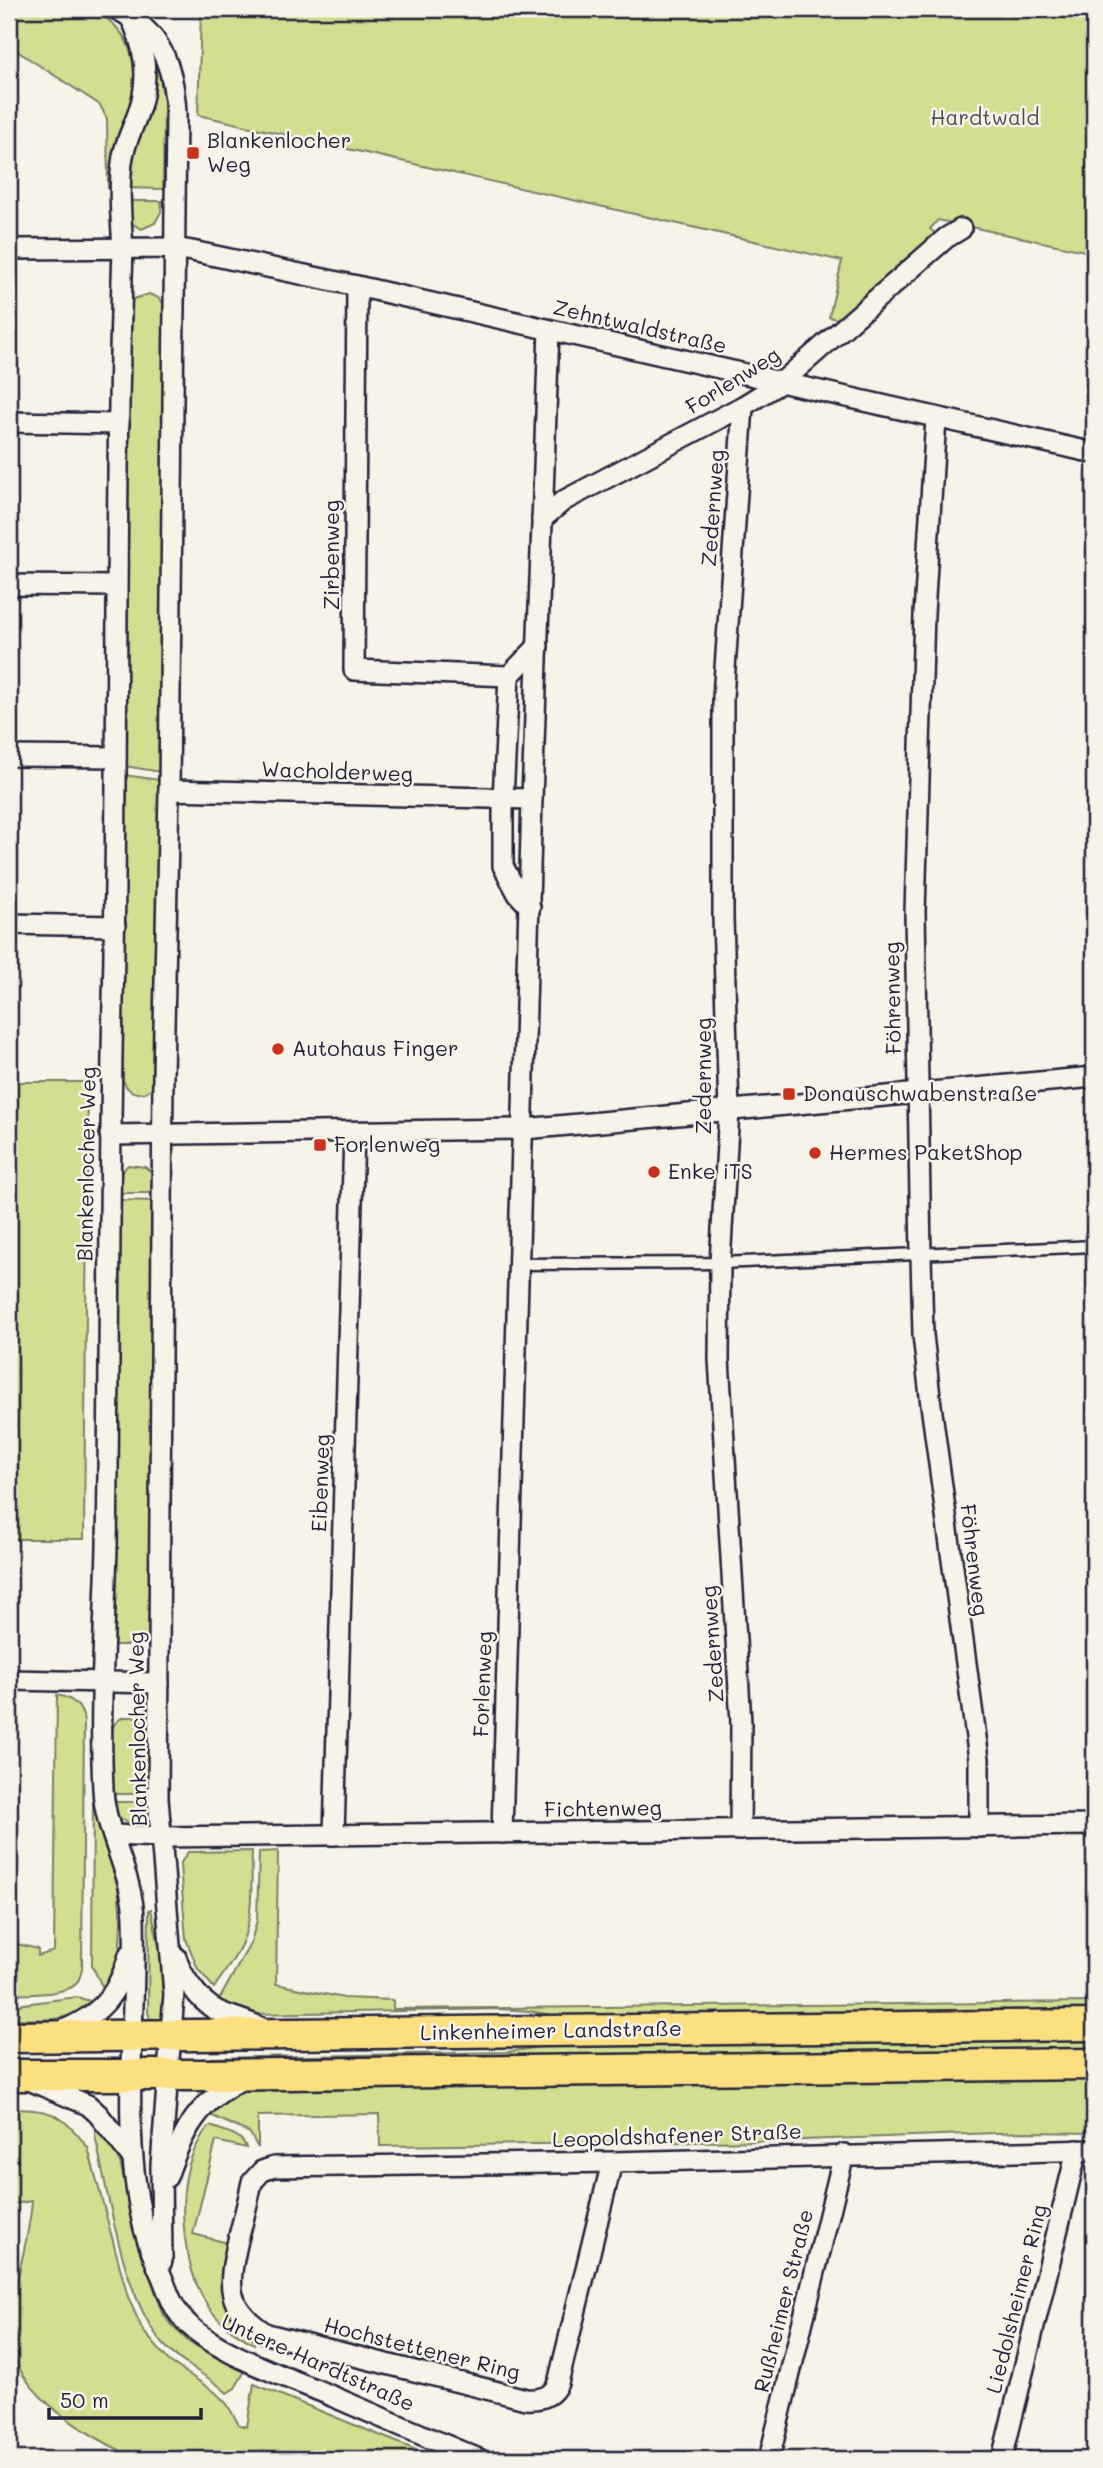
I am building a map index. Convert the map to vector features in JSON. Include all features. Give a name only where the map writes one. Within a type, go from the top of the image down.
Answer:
[{"type":"main road","name":"Linkenheimer Landstraße","points":[[9,2037],[1094,2025]]},
{"type":"main road","name":"Linkenheimer Landstraße","points":[[13,2075],[1094,2064]]},
{"type":"street","name":"Blankenlocher Weg","points":[[122,12],[150,35],[165,55],[171,70],[176,114],[158,1798],[174,1994],[168,2075]]},
{"type":"street","name":"Blankenlocher Weg","points":[[122,12],[138,32],[144,59],[145,85],[124,153],[119,194],[123,248],[116,586],[115,926],[110,1135],[107,1546],[102,1683],[103,1798],[132,1894],[132,2075]]},
{"type":"street","name":"Forlenweg","points":[[542,519],[563,501],[743,406],[782,382],[946,238],[961,229]]},
{"type":"street","points":[[9,249],[175,248]]},
{"type":"street","name":"Zehntwaldstraße","points":[[175,248],[357,286],[1094,453]]},
{"type":"street","name":"Zirbenweg","points":[[357,286],[354,670],[509,676]]},
{"type":"street","name":"Forlenweg","points":[[502,1833],[517,1264],[524,1129],[532,799],[549,330]]},
{"type":"street","name":"Zedernweg","points":[[740,1830],[741,1723],[719,1359],[720,1263],[729,1111],[723,918],[723,698],[743,406]]},
{"type":"street","name":"Föhrenweg","points":[[936,418],[924,614],[915,912],[923,1335],[930,1405],[979,1759],[979,1826]]},
{"type":"street","points":[[9,422],[119,424]]},
{"type":"street","points":[[9,585],[116,586]]},
{"type":"street","points":[[530,907],[518,894],[503,866],[503,800],[509,676],[538,646]]},
{"type":"street","points":[[9,755],[116,757]]},
{"type":"street","name":"Wacholderweg","points":[[169,790],[503,800]]},
{"type":"street","points":[[503,800],[532,799]]},
{"type":"street","points":[[9,924],[115,926]]},
{"type":"street","points":[[110,1135],[524,1129],[1094,1077]]},
{"type":"street","name":"Eibenweg","points":[[334,1835],[354,1133]]},
{"type":"street","points":[[9,1680],[159,1684]]},
{"type":"street","name":"Fichtenweg","points":[[113,1835],[162,1837],[1094,1825]]},
{"type":"street","points":[[43,2038],[80,2023],[108,2000],[125,1969],[134,1933]]},
{"type":"street","points":[[170,1938],[177,1962],[186,1978],[208,2004],[218,2011],[254,2023],[275,2034]]},
{"type":"street","points":[[161,2194],[181,2140],[196,2114],[207,2101],[256,2074]]},
{"type":"street","points":[[13,2075],[88,2105],[132,2157]]},
{"type":"street","name":"Untere Hardtstraße","points":[[132,2075],[132,2157],[142,2224],[172,2302],[183,2320],[208,2340],[254,2363],[479,2459]]},
{"type":"street","name":"Untere Hardtstraße","points":[[163,2280],[161,2165],[168,2075]]},
{"type":"street","name":"Leopoldshafener Straße","points":[[262,2171],[274,2166],[612,2162],[844,2154],[1086,2150]]},
{"type":"street","name":"Liedolsheimer Ring","points":[[1002,2459],[1086,2150]]},
{"type":"street","name":"Rußheimer Straße","points":[[769,2459],[844,2154]]},
{"type":"street","name":"Hochstettener Ring","points":[[262,2171],[252,2182],[230,2273],[231,2290],[237,2308],[249,2323],[267,2334],[536,2400],[550,2395],[558,2383],[612,2162]]},
{"type":"lane","points":[[517,1264],[720,1263],[1094,1246]]},
{"type":"green space","points":[[9,9],[88,9],[112,22],[126,41],[133,63],[134,88],[131,114],[113,188],[108,188],[107,119],[100,105],[17,51],[9,51]]},
{"type":"green space","name":"Hardtwald","points":[[201,9],[1094,9],[1094,253],[938,220],[930,229],[935,233],[933,239],[837,319],[829,317],[842,261],[198,115]]},
{"type":"green space","points":[[154,66],[158,68],[164,100],[163,189],[126,188],[128,166]]},
{"type":"green space","points":[[125,201],[162,201],[161,212],[155,223],[142,229],[128,222]]},
{"type":"green space","points":[[149,294],[159,298],[166,307],[161,772],[124,766],[126,313],[133,299]]},
{"type":"green space","points":[[124,775],[160,780],[154,1085],[140,1093],[131,1091],[122,1077]]},
{"type":"green space","points":[[9,1082],[88,1082],[84,1539],[9,1539]]},
{"type":"green space","points":[[128,1165],[145,1167],[154,1174],[157,1193],[117,1193],[118,1176]]},
{"type":"green space","points":[[117,1200],[156,1201],[152,1645],[112,1645]]},
{"type":"green space","points":[[57,1695],[75,1703],[84,1721],[82,1969],[76,1984],[71,1988],[9,1995],[9,1942],[38,1949],[38,1956],[54,1951]]},
{"type":"green space","points":[[124,1717],[136,1717],[149,1729],[151,1794],[111,1794],[109,1740],[117,1722]]},
{"type":"green space","points":[[95,1801],[101,1831],[118,1885],[121,1922],[119,1962],[104,1990],[92,1966]]},
{"type":"green space","points":[[112,1802],[150,1802],[143,1816],[129,1822],[117,1817]]},
{"type":"green space","points":[[252,1851],[251,1899],[245,1934],[235,1956],[214,1988],[198,1969],[186,1939],[180,1864],[188,1852]]},
{"type":"green space","points":[[278,1851],[276,1984],[344,1998],[393,2000],[393,2009],[1094,2002],[1094,2013],[570,2018],[500,2009],[254,2014],[218,2002],[251,1942],[257,1920],[259,1852]]},
{"type":"green space","points":[[151,1909],[161,1955],[164,2014],[162,2022],[151,2023],[148,2012]]},
{"type":"green space","points":[[77,1997],[93,2002],[72,2014],[53,2019],[9,2019],[9,2006]]},
{"type":"green space","points":[[1094,2037],[1094,2052],[211,2062],[211,2058],[507,2052],[574,2042]]},
{"type":"green space","points":[[1094,2075],[1094,2133],[1024,2132],[774,2141],[380,2146],[379,2114],[258,2116],[258,2148],[250,2133],[208,2114],[219,2103],[242,2089]]},
{"type":"green space","points":[[9,2109],[36,2110],[55,2115],[71,2127],[88,2148],[128,2297],[143,2331],[169,2361],[215,2392],[227,2404],[239,2425],[247,2427],[254,2384],[438,2459],[137,2459],[71,2422],[50,2405],[32,2387],[18,2366],[10,2343],[9,2318],[32,2201],[12,2204],[9,2188]]},
{"type":"green space","points":[[210,2126],[237,2136],[246,2148],[216,2141],[193,2234],[228,2243],[223,2272],[224,2297],[235,2319],[256,2339],[254,2344],[227,2327],[210,2310],[197,2286],[186,2246],[183,2202],[186,2180],[198,2143]]},
{"type":"green space","points":[[98,2127],[113,2144],[119,2158],[140,2248],[163,2313],[190,2343],[245,2371],[235,2388],[227,2393],[167,2348],[152,2329],[140,2306],[113,2220],[96,2140]]},
{"type":"place","name":"Blankenlocher Weg","points":[[193,153]]},
{"type":"place","name":"Autohaus Finger","points":[[278,1049]]},
{"type":"place","name":"Donauschwabenstraße","points":[[789,1094]]},
{"type":"place","name":"Forlenweg","points":[[320,1145]]},
{"type":"place","name":"Hermes PaketShop","points":[[815,1153]]},
{"type":"place","name":"Enke iTS","points":[[654,1172]]}]
